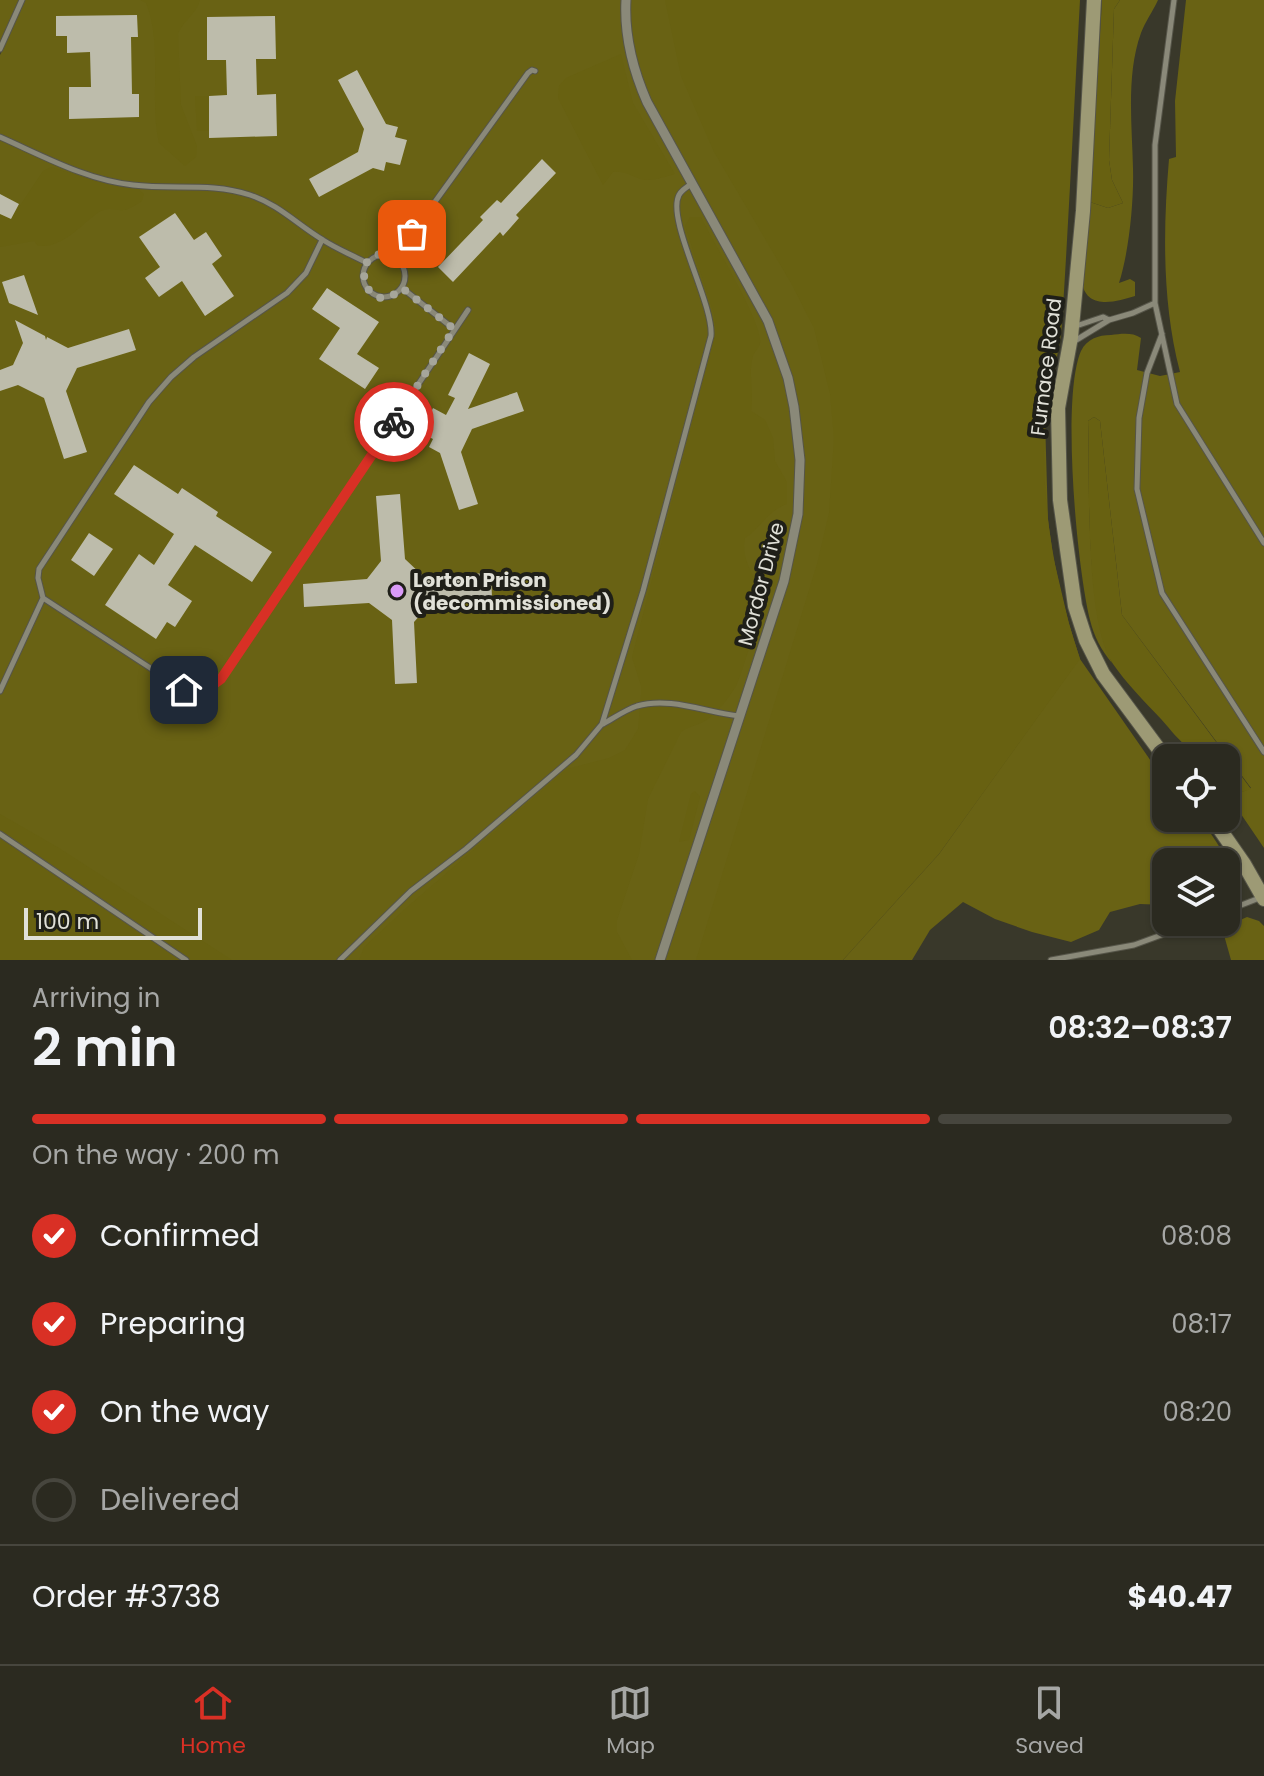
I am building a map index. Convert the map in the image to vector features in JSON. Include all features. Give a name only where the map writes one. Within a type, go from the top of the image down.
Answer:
[{"type":"main road","name":"Furnace Road","points":[[1094,0],[1083,211],[1072,327],[1058,408],[1057,449],[1066,553],[1075,606],[1086,640],[1103,674],[1155,744]]},
{"type":"main road","points":[[1222,832],[1263,898]]},
{"type":"street","name":"Mordor Drive","points":[[626,0],[627,31],[638,81],[768,321],[788,378],[798,435],[800,486],[794,539],[784,581],[660,960]]},
{"type":"lane","points":[[0,49],[22,0]]},
{"type":"lane","points":[[1174,0],[1155,145],[1155,303],[1177,404],[1264,543]]},
{"type":"lane","points":[[395,257],[502,107],[528,73],[535,71]]},
{"type":"lane","points":[[0,137],[105,180],[136,186],[211,187],[252,195],[282,210],[322,240],[367,263]]},
{"type":"lane","points":[[602,724],[643,591],[711,336],[711,321],[688,253],[677,205],[679,194],[693,183]]},
{"type":"lane","points":[[0,691],[43,598],[38,578],[44,560],[149,402],[194,357],[287,293],[306,273],[322,240]]},
{"type":"lane","points":[[383,254],[395,257],[406,274],[402,288],[385,297],[372,293],[364,282],[367,263],[383,254]]},
{"type":"lane","points":[[402,288],[454,329]]},
{"type":"lane","points":[[1069,345],[1109,320],[1155,303]]},
{"type":"lane","points":[[43,598],[184,690],[198,692],[215,685],[468,310]]},
{"type":"lane","points":[[1072,327],[1103,317],[1109,320]]},
{"type":"lane","points":[[1162,333],[1147,373],[1139,418],[1137,489],[1162,593],[1264,752]]},
{"type":"lane","points":[[340,960],[411,891],[466,849],[576,755],[602,724],[646,704],[694,707],[709,713],[740,716]]},
{"type":"lane","points":[[0,834],[186,960]]},
{"type":"lane","points":[[1240,906],[1263,898]]},
{"type":"lane","points":[[1051,960],[1134,945],[1159,936]]},
{"type":"shaded area","points":[[0,0],[696,0],[1045,419],[1048,520],[1053,556],[1080,659],[1152,763],[1152,832],[1210,832],[1220,848],[1152,848],[1152,904],[1140,904],[1110,912],[1099,930],[1071,942],[995,919],[963,902],[930,930],[912,960],[843,960],[939,854],[1074,666],[799,960],[0,960],[0,55],[4,47],[0,44]]},
{"type":"shaded area","points":[[140,0],[200,0],[178,34],[181,105],[197,146],[196,157],[185,166],[159,143],[154,36],[146,3]]},
{"type":"shaded area","points":[[665,0],[1080,0],[1062,323],[1045,419],[1044,450],[1047,510],[1056,570],[1080,659],[939,854],[843,960],[696,960],[817,564],[829,513],[834,438],[830,394],[814,328],[714,152],[681,76]]},
{"type":"shaded area","points":[[1102,0],[1120,0],[1114,9],[1109,160],[1112,180],[1123,203],[1108,208],[1090,202]]},
{"type":"shaded area","points":[[1120,0],[1158,0],[1141,33],[1133,65],[1133,196],[1119,283],[1130,279],[1135,282],[1135,296],[1103,302],[1090,297],[1082,283],[1090,202],[1108,208],[1123,203],[1112,180],[1109,160],[1114,9]]},
{"type":"shaded area","points":[[1186,0],[1264,0],[1264,848],[1240,813],[1240,793],[1251,788],[1240,773],[1240,744],[1218,744],[1122,615],[1100,421],[1094,417],[1088,421],[1093,577],[1103,637],[1112,663],[1098,643],[1090,620],[1080,562],[1073,483],[1072,405],[1075,374],[1083,347],[1093,338],[1134,335],[1141,338],[1137,370],[1160,376],[1180,372],[1170,320],[1165,239],[1169,159],[1176,157],[1175,101]]},
{"type":"shaded area","points":[[621,54],[633,103],[675,174],[644,180],[613,172],[603,185],[558,98],[559,86],[566,78]]},
{"type":"shaded area","points":[[195,96],[209,96],[209,131],[197,131]]},
{"type":"shaded area","points":[[51,167],[99,182],[137,188],[144,194],[142,201],[125,210],[103,210],[64,240],[47,246],[38,246],[34,241],[0,247],[0,214],[11,219],[43,171]]},
{"type":"shaded area","points":[[690,217],[701,217],[758,329],[760,342],[752,363],[751,411],[765,420],[773,438],[775,461],[787,482],[787,504],[774,511],[745,538],[745,554],[760,604],[736,686],[712,716],[681,732],[648,799],[639,854],[617,920],[617,932],[632,960],[359,960],[364,947],[406,908],[567,769],[609,758],[625,750],[638,729],[641,686],[632,657],[716,331],[714,314],[685,226]]},
{"type":"shaded area","points":[[1094,417],[1100,421],[1122,615],[1218,744],[1182,742],[1124,678],[1113,664],[1104,643],[1097,616],[1090,547],[1088,421]]},
{"type":"shaded area","points":[[1240,774],[1251,789],[1240,793]]},
{"type":"shaded area","points":[[695,791],[700,797],[689,840],[679,842],[691,794]]},
{"type":"shaded area","points":[[0,814],[59,848],[232,960],[0,960],[0,839],[20,851],[24,844],[0,830]]},
{"type":"shaded area","points":[[1247,917],[1264,926],[1264,960],[1231,960],[1224,936],[1240,936],[1240,920]]},
{"type":"building","points":[[137,15],[138,37],[131,37],[132,94],[139,94],[139,117],[69,119],[69,87],[91,87],[90,52],[67,53],[67,36],[56,36],[56,16]]},
{"type":"building","points":[[275,16],[276,59],[256,59],[257,95],[276,94],[277,136],[209,138],[209,96],[227,95],[226,60],[207,60],[207,17]]},
{"type":"building","points":[[357,70],[386,124],[398,127],[395,137],[407,140],[400,165],[386,162],[384,171],[373,168],[319,197],[309,179],[358,152],[364,129],[338,80]]},
{"type":"building","points":[[542,159],[556,173],[516,215],[519,218],[503,236],[500,232],[453,282],[438,267],[483,220],[480,217],[497,200],[501,203]]},
{"type":"building","points":[[0,194],[19,204],[11,219],[0,214]]},
{"type":"building","points":[[175,213],[194,240],[206,232],[222,256],[212,264],[234,296],[205,316],[182,281],[159,297],[145,278],[160,267],[139,237]]},
{"type":"building","points":[[24,275],[38,315],[9,303],[2,282]]},
{"type":"building","points":[[327,288],[379,322],[357,354],[379,368],[365,389],[319,359],[340,328],[312,309]]},
{"type":"building","points":[[15,320],[45,336],[46,340],[47,337],[68,348],[129,329],[136,350],[77,368],[66,391],[87,452],[64,459],[44,398],[18,385],[0,391],[0,370],[13,365],[23,343]]},
{"type":"building","points":[[469,353],[490,364],[468,409],[517,392],[524,411],[472,429],[461,452],[478,504],[459,510],[440,453],[429,447],[433,439],[421,433],[433,408],[446,415],[455,398],[448,395]]},
{"type":"building","points":[[134,465],[178,494],[182,488],[218,512],[216,516],[272,552],[252,582],[195,545],[168,585],[192,601],[175,627],[167,622],[156,639],[105,605],[139,554],[154,565],[174,534],[114,494]]},
{"type":"building","name":"Lorton Prison (decommissioned)","points":[[400,494],[405,559],[423,576],[491,573],[492,598],[433,601],[414,622],[417,683],[395,684],[392,620],[369,603],[304,607],[303,584],[367,579],[381,561],[376,496]]},
{"type":"building","points":[[89,533],[113,549],[94,576],[71,560]]},
{"type":"way so far","points":[[394,422],[454,329],[402,288],[391,296],[378,296],[364,282],[364,269],[371,258],[383,254],[395,257],[412,234]]},
{"type":"place","name":"Lorton Prison (decommissioned)","points":[[397,591]]},
{"type":"route","points":[[184,690],[206,690],[221,679],[394,422]]}]
